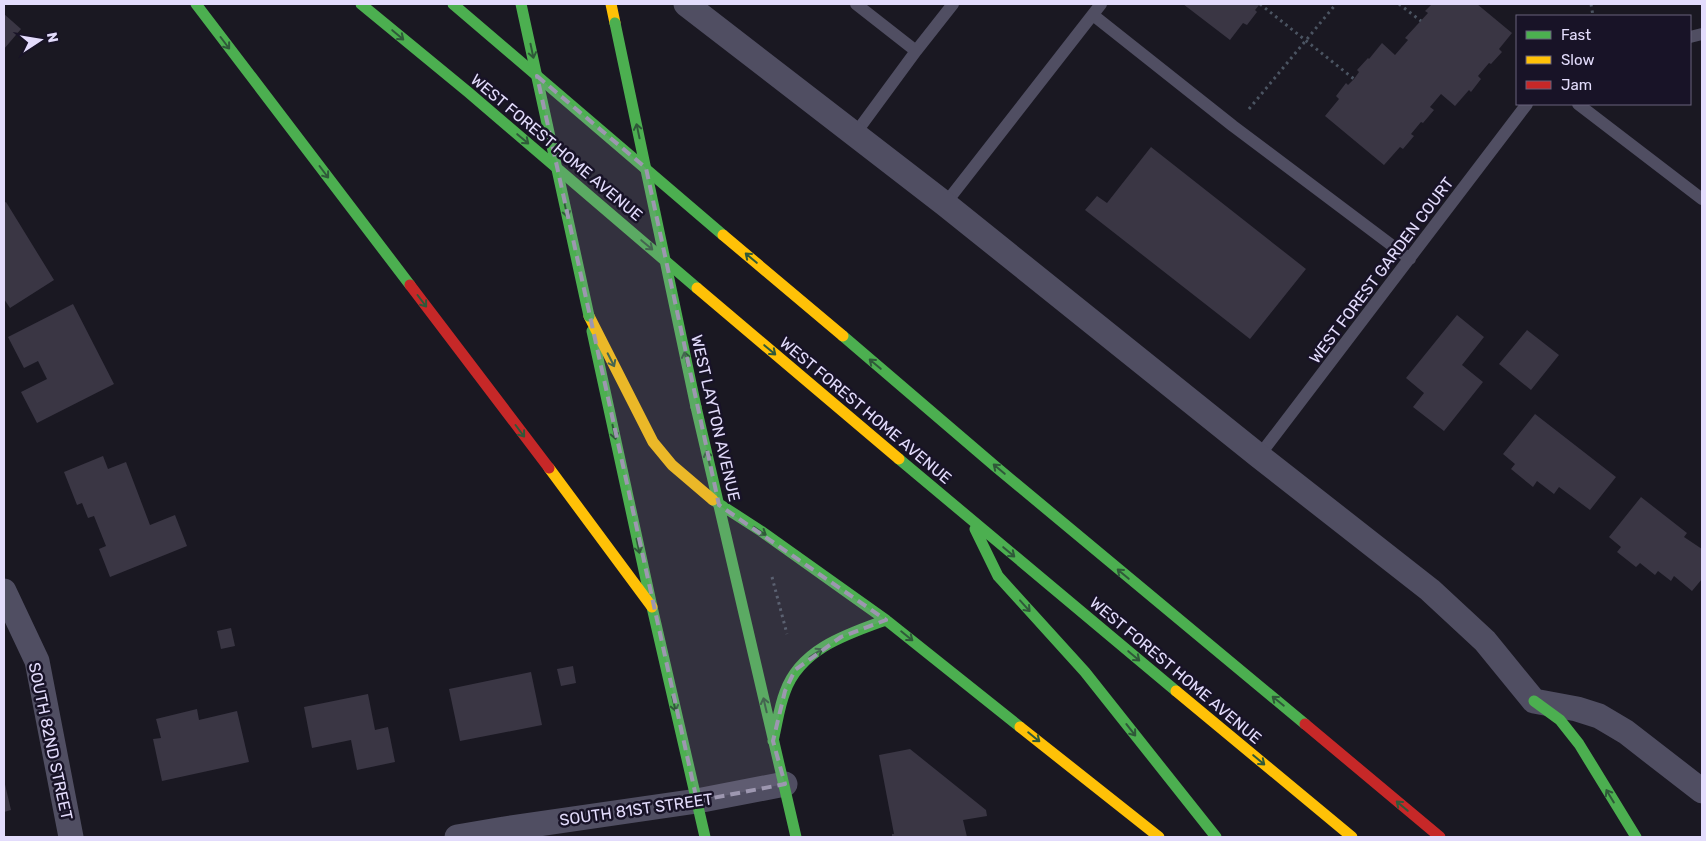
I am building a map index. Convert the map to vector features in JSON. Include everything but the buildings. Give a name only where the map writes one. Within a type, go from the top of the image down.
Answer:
[{"type":"main road","points":[[196,4],[592,525],[652,607]]},
{"type":"main road","name":"WEST FOREST HOME AVENUE","points":[[361,4],[468,92],[972,521],[1352,837]]},
{"type":"main road","points":[[453,4],[996,467],[1440,837]]},
{"type":"main road","points":[[521,4],[704,837]]},
{"type":"main road","name":"WEST LAYTON AVENUE","points":[[611,4],[696,406],[796,837]]},
{"type":"main road","points":[[589,316],[653,442],[672,465],[719,505],[760,531],[886,620],[1159,837]]},
{"type":"main road","points":[[972,521],[998,576],[1085,672],[1216,837]]},
{"type":"main road","points":[[774,741],[785,691],[796,670],[808,658],[841,637],[886,620]]},
{"type":"main road","points":[[1534,702],[1560,720],[1579,744],[1636,837]]},
{"type":"street","points":[[686,4],[945,204],[1259,456],[1430,590],[1484,641],[1534,702],[1577,709],[1600,716],[1626,732],[1702,791]]},
{"type":"street","name":"SOUTH 82ND STREET","points":[[4,591],[37,661],[71,837]]},
{"type":"street","name":"SOUTH 81ST STREET","points":[[457,837],[483,835],[641,808],[697,801],[785,784]]},
{"type":"lane","points":[[856,4],[916,51]]},
{"type":"lane","points":[[855,134],[953,4]]},
{"type":"lane","points":[[945,204],[1101,4]]},
{"type":"lane","points":[[1093,15],[1233,126],[1410,259]]},
{"type":"lane","name":"WEST FOREST GARDEN COURT","points":[[1259,456],[1526,105]]},
{"type":"lane","points":[[1579,105],[1702,200]]},
{"type":"path","points":[[1260,4],[1354,78]]},
{"type":"path","points":[[1233,126],[1268,87],[1336,4]]},
{"type":"path","points":[[1399,4],[1421,21]]},
{"type":"path","points":[[772,577],[787,634]]},
{"type":"highlighted area","points":[[537,76],[646,168],[719,505],[886,620],[841,637],[795,670],[785,691],[773,741],[785,784],[697,801]]},
{"type":"traffic: fast","points":[[196,4],[410,285]]},
{"type":"traffic: fast","points":[[361,4],[468,92],[697,288]]},
{"type":"traffic: fast","points":[[453,4],[723,235]]},
{"type":"traffic: fast","points":[[521,4],[589,316]]},
{"type":"traffic: fast","points":[[615,23],[696,407]]},
{"type":"traffic: fast","points":[[592,331],[652,607],[705,837]]},
{"type":"traffic: fast","points":[[843,336],[996,467],[1305,724]]},
{"type":"traffic: fast","points":[[696,407],[796,837]]},
{"type":"traffic: fast","points":[[899,459],[1176,691]]},
{"type":"traffic: fast","points":[[713,500],[761,531],[886,620],[1020,727]]},
{"type":"traffic: fast","points":[[975,529],[998,576],[1085,672],[1216,837]]},
{"type":"traffic: fast","points":[[773,741],[785,692],[792,677],[802,665],[826,645],[886,620]]},
{"type":"traffic: fast","points":[[1534,701],[1560,720],[1579,744],[1636,837]]},
{"type":"traffic: slow","points":[[611,4],[615,23]]},
{"type":"traffic: slow","points":[[723,235],[843,336]]},
{"type":"traffic: slow","points":[[697,288],[899,459]]},
{"type":"traffic: slow","points":[[589,316],[653,442],[672,465],[713,500]]},
{"type":"traffic: slow","points":[[549,468],[652,607]]},
{"type":"traffic: slow","points":[[1176,691],[1352,837]]},
{"type":"traffic: slow","points":[[1020,727],[1159,837]]},
{"type":"traffic: jam","points":[[410,285],[549,468]]},
{"type":"traffic: jam","points":[[1305,724],[1440,837]]}]
